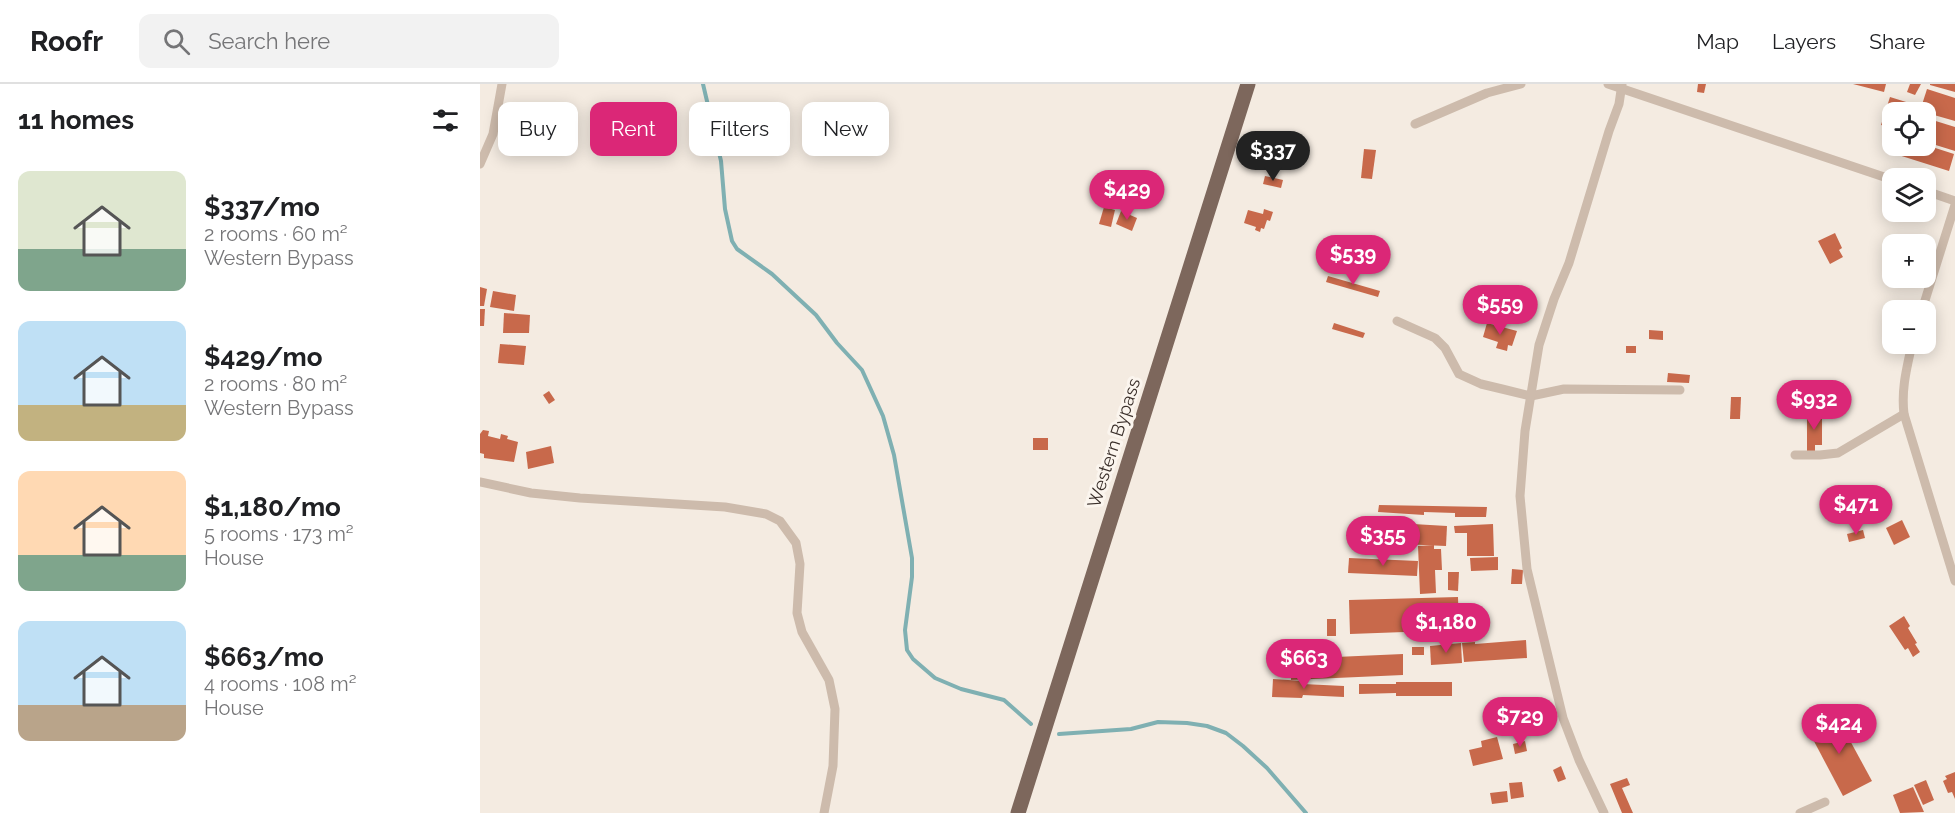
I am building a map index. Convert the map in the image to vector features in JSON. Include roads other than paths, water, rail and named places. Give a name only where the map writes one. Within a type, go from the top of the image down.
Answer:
[{"type":"main road","name":"Western Bypass","points":[[1018,813],[1248,84]]},
{"type":"street","points":[[480,164],[493,134],[502,84]]},
{"type":"street","points":[[1415,124],[1487,93],[1521,84]]},
{"type":"street","points":[[1608,84],[1622,86],[1882,176]]},
{"type":"street","points":[[1604,813],[1579,760],[1563,718],[1527,569],[1520,496],[1525,431],[1542,335],[1569,263],[1619,104],[1622,86]]},
{"type":"street","points":[[1925,300],[1955,203],[1936,195]]},
{"type":"street","points":[[1397,321],[1435,338],[1445,348],[1460,374],[1481,384],[1531,396],[1564,389],[1680,390]]},
{"type":"street","points":[[1910,354],[1902,399],[1904,414],[1955,581]]},
{"type":"street","points":[[1795,455],[1838,453],[1904,414]]},
{"type":"street","points":[[480,483],[531,493],[580,498],[725,507],[766,514],[780,521],[796,543],[800,564],[797,613],[799,623],[829,680],[835,709],[833,766],[824,813]]},
{"type":"street","points":[[1800,813],[1825,802]]},
{"type":"waterway","points":[[703,84],[721,161],[725,209],[732,241],[737,249],[772,274],[816,315],[837,343],[862,370],[883,416],[894,455],[912,558],[912,577],[905,630],[907,650],[913,659],[935,678],[961,689],[1004,700],[1031,724]]},
{"type":"waterway","points":[[1059,734],[1131,729],[1158,722],[1207,726],[1226,733],[1243,746],[1267,768],[1306,813]]}]
